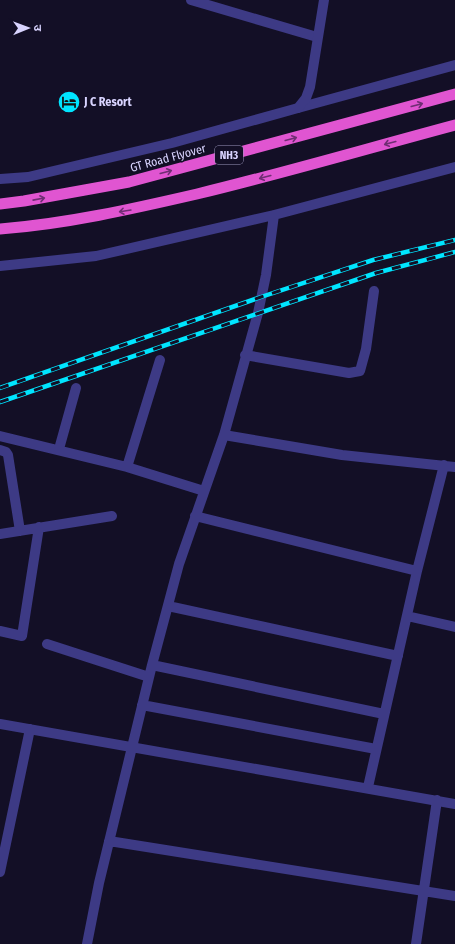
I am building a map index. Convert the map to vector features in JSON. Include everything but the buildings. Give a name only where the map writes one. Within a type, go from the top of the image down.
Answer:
[{"type":"highway","name":"GT Road Flyover","points":[[0,204],[129,182],[455,94]]},
{"type":"highway","points":[[0,229],[28,227],[133,209],[254,180],[455,125]]},
{"type":"street","points":[[191,0],[317,37]]},
{"type":"street","points":[[298,108],[306,98],[310,87],[324,0]]},
{"type":"street","points":[[0,179],[28,177],[172,143],[455,65]]},
{"type":"street","points":[[0,266],[96,256],[274,215],[455,167]]},
{"type":"street","points":[[87,944],[98,883],[133,748],[152,665],[179,564],[224,435],[245,355],[258,313],[266,275],[274,215]]},
{"type":"street","points":[[245,355],[349,373],[360,371],[366,349],[374,291]]},
{"type":"street","points":[[127,467],[160,360]]},
{"type":"street","points":[[59,449],[76,388]]},
{"type":"street","points":[[224,435],[342,455],[455,467]]},
{"type":"street","points":[[0,436],[59,449],[127,467],[204,491]]},
{"type":"street","points":[[0,450],[6,452],[8,455],[20,531]]},
{"type":"street","points":[[368,787],[407,616],[444,465]]},
{"type":"street","points":[[0,534],[112,516]]},
{"type":"street","points":[[195,516],[418,571]]},
{"type":"street","points":[[0,631],[22,636],[39,527]]},
{"type":"street","points":[[168,606],[398,656]]},
{"type":"street","points":[[407,616],[455,628]]},
{"type":"street","points":[[47,644],[149,677]]},
{"type":"street","points":[[152,665],[384,714]]},
{"type":"street","points":[[142,705],[376,749]]},
{"type":"street","points":[[0,724],[133,748],[368,787],[455,804]]},
{"type":"street","points":[[0,872],[2,852],[30,729]]},
{"type":"street","points":[[416,944],[437,800]]},
{"type":"street","points":[[109,841],[455,896]]},
{"type":"railway","points":[[0,388],[261,297],[373,260],[455,240]]},
{"type":"railway","points":[[0,402],[376,273],[455,252]]},
{"type":"place","name":"J C Resort","points":[[69,102]]}]
